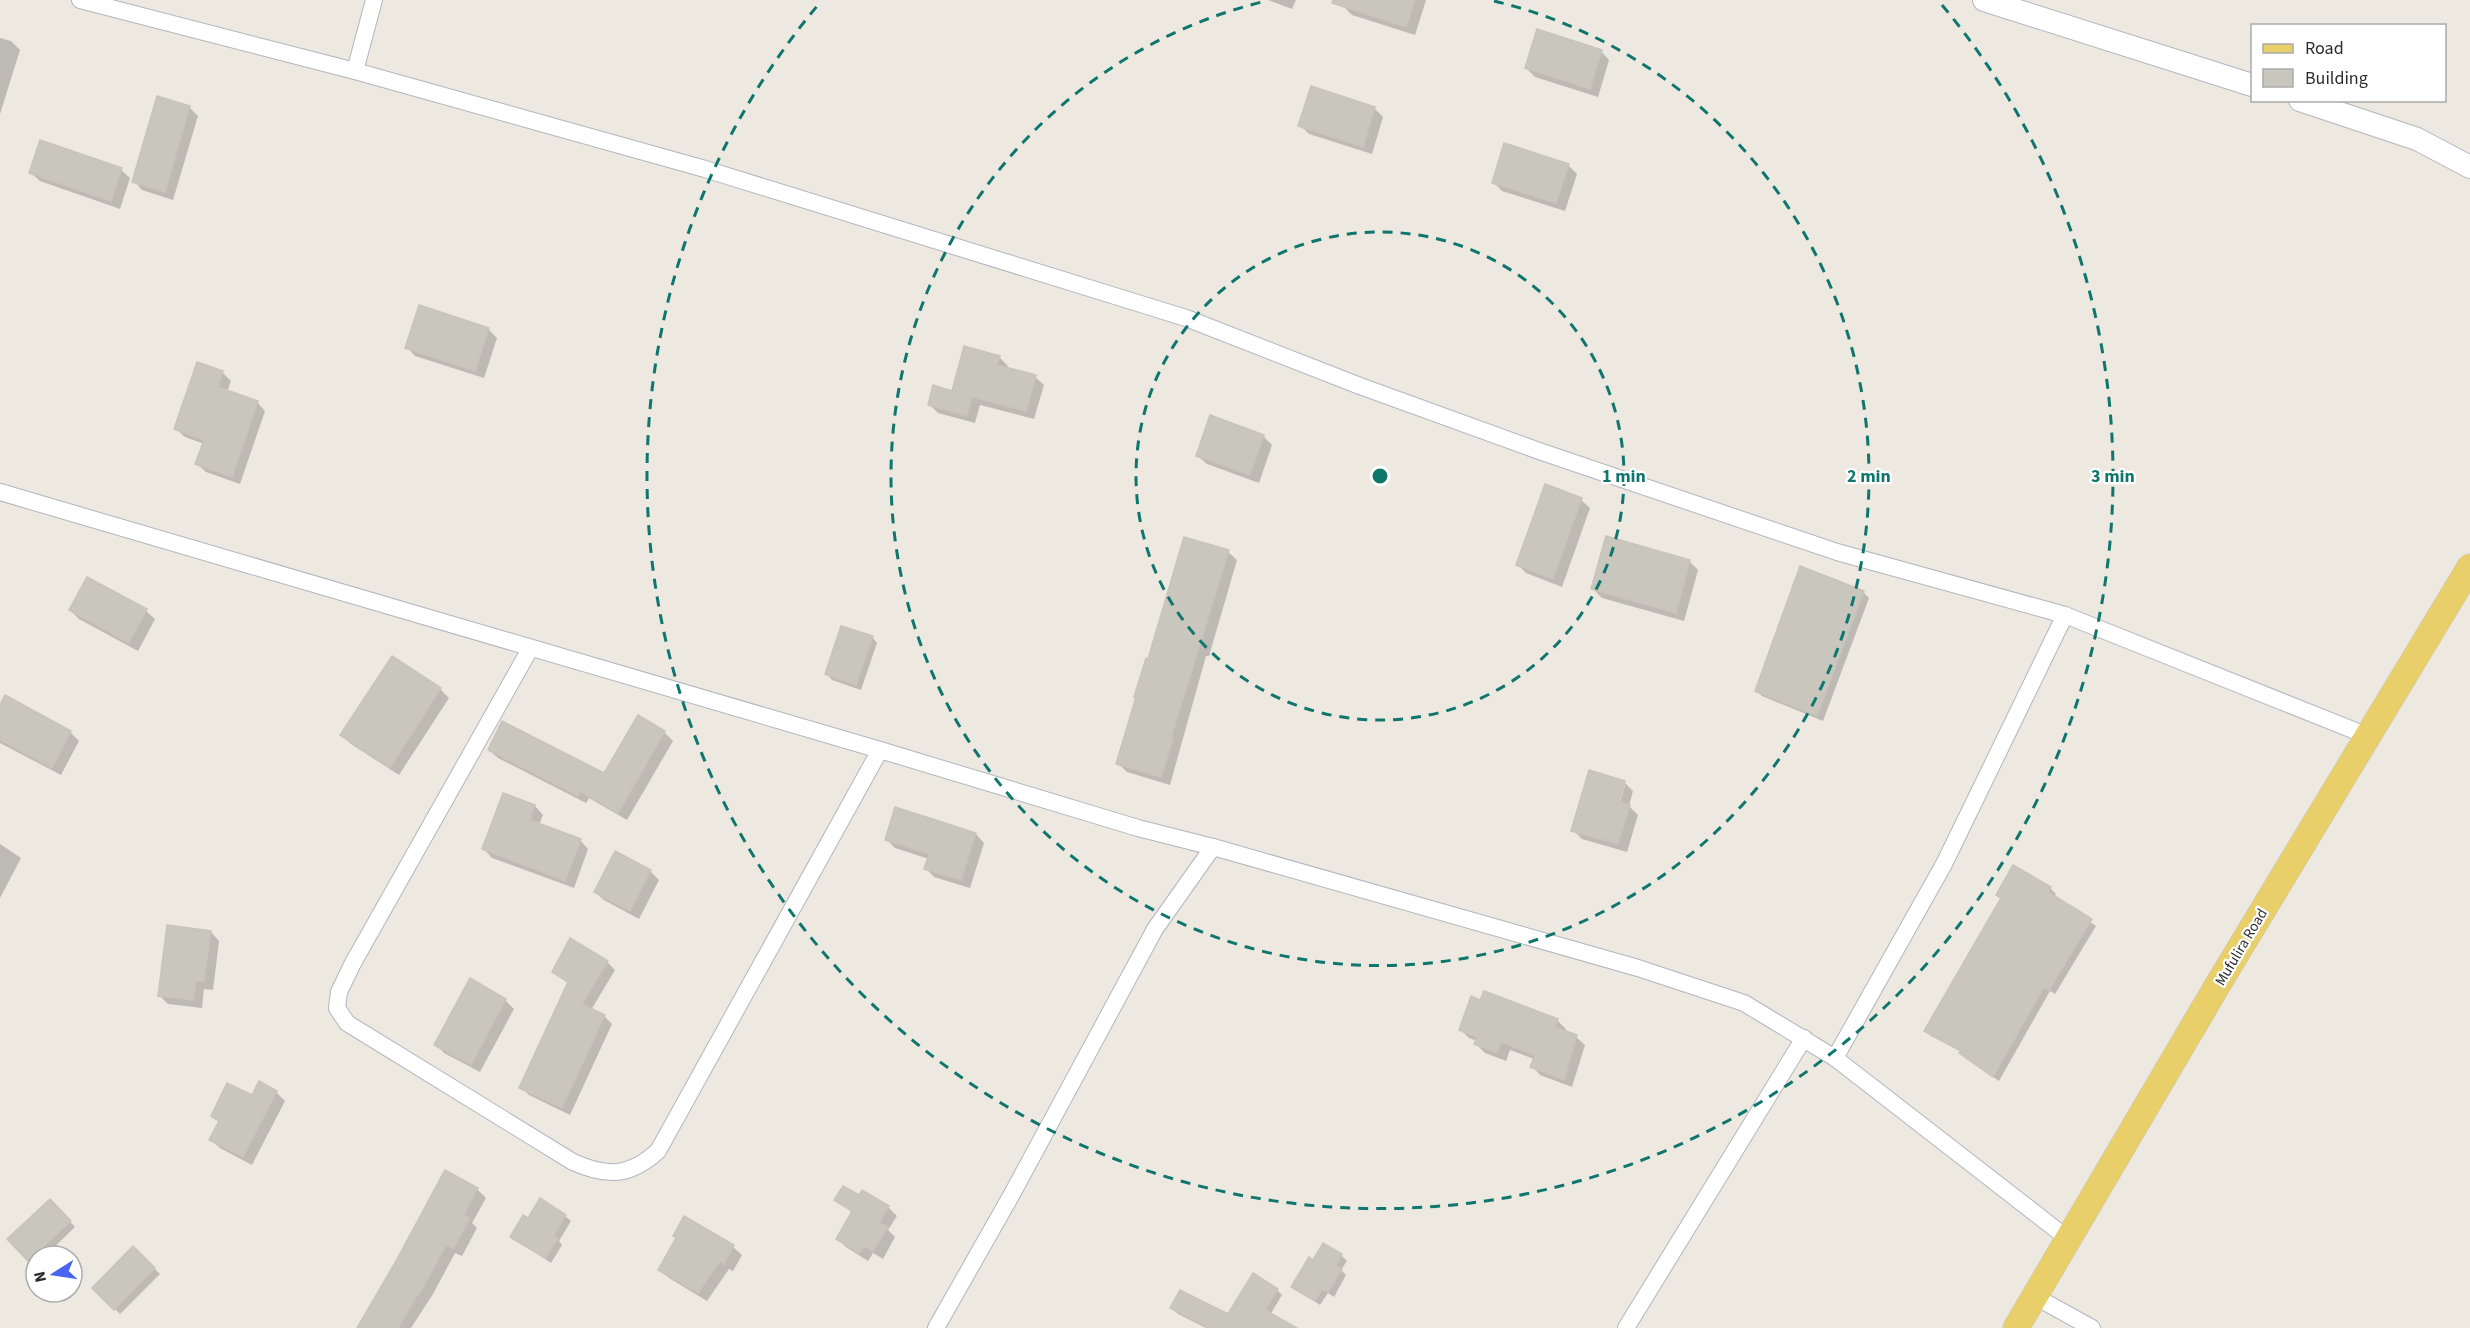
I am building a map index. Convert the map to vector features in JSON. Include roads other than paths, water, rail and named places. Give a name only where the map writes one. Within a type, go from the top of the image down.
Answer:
[{"type":"main road","name":"Mufulira Road","points":[[2016,1328],[2067,1238],[2470,567]]},
{"type":"street","points":[[80,0],[354,72],[726,175],[1175,315],[1539,451],[1837,552],[2065,615],[2368,736]]},
{"type":"street","points":[[354,72],[374,0]]},
{"type":"street","points":[[1984,0],[2251,84]]},
{"type":"street","points":[[2306,102],[2417,139],[2470,167]]},
{"type":"street","points":[[0,492],[1138,828],[1213,847],[1638,968],[1744,1003],[1835,1058],[2067,1238]]},
{"type":"street","points":[[1835,1058],[1944,864],[2065,615]]},
{"type":"street","points":[[530,649],[353,963],[339,992],[337,1008],[347,1023],[573,1162],[595,1171],[619,1172],[641,1166],[658,1151],[880,750]]},
{"type":"street","points":[[936,1328],[1012,1194],[1155,928],[1213,847]]},
{"type":"street","points":[[1626,1328],[1804,1038]]},
{"type":"street","points":[[2034,1296],[2092,1328]]}]
